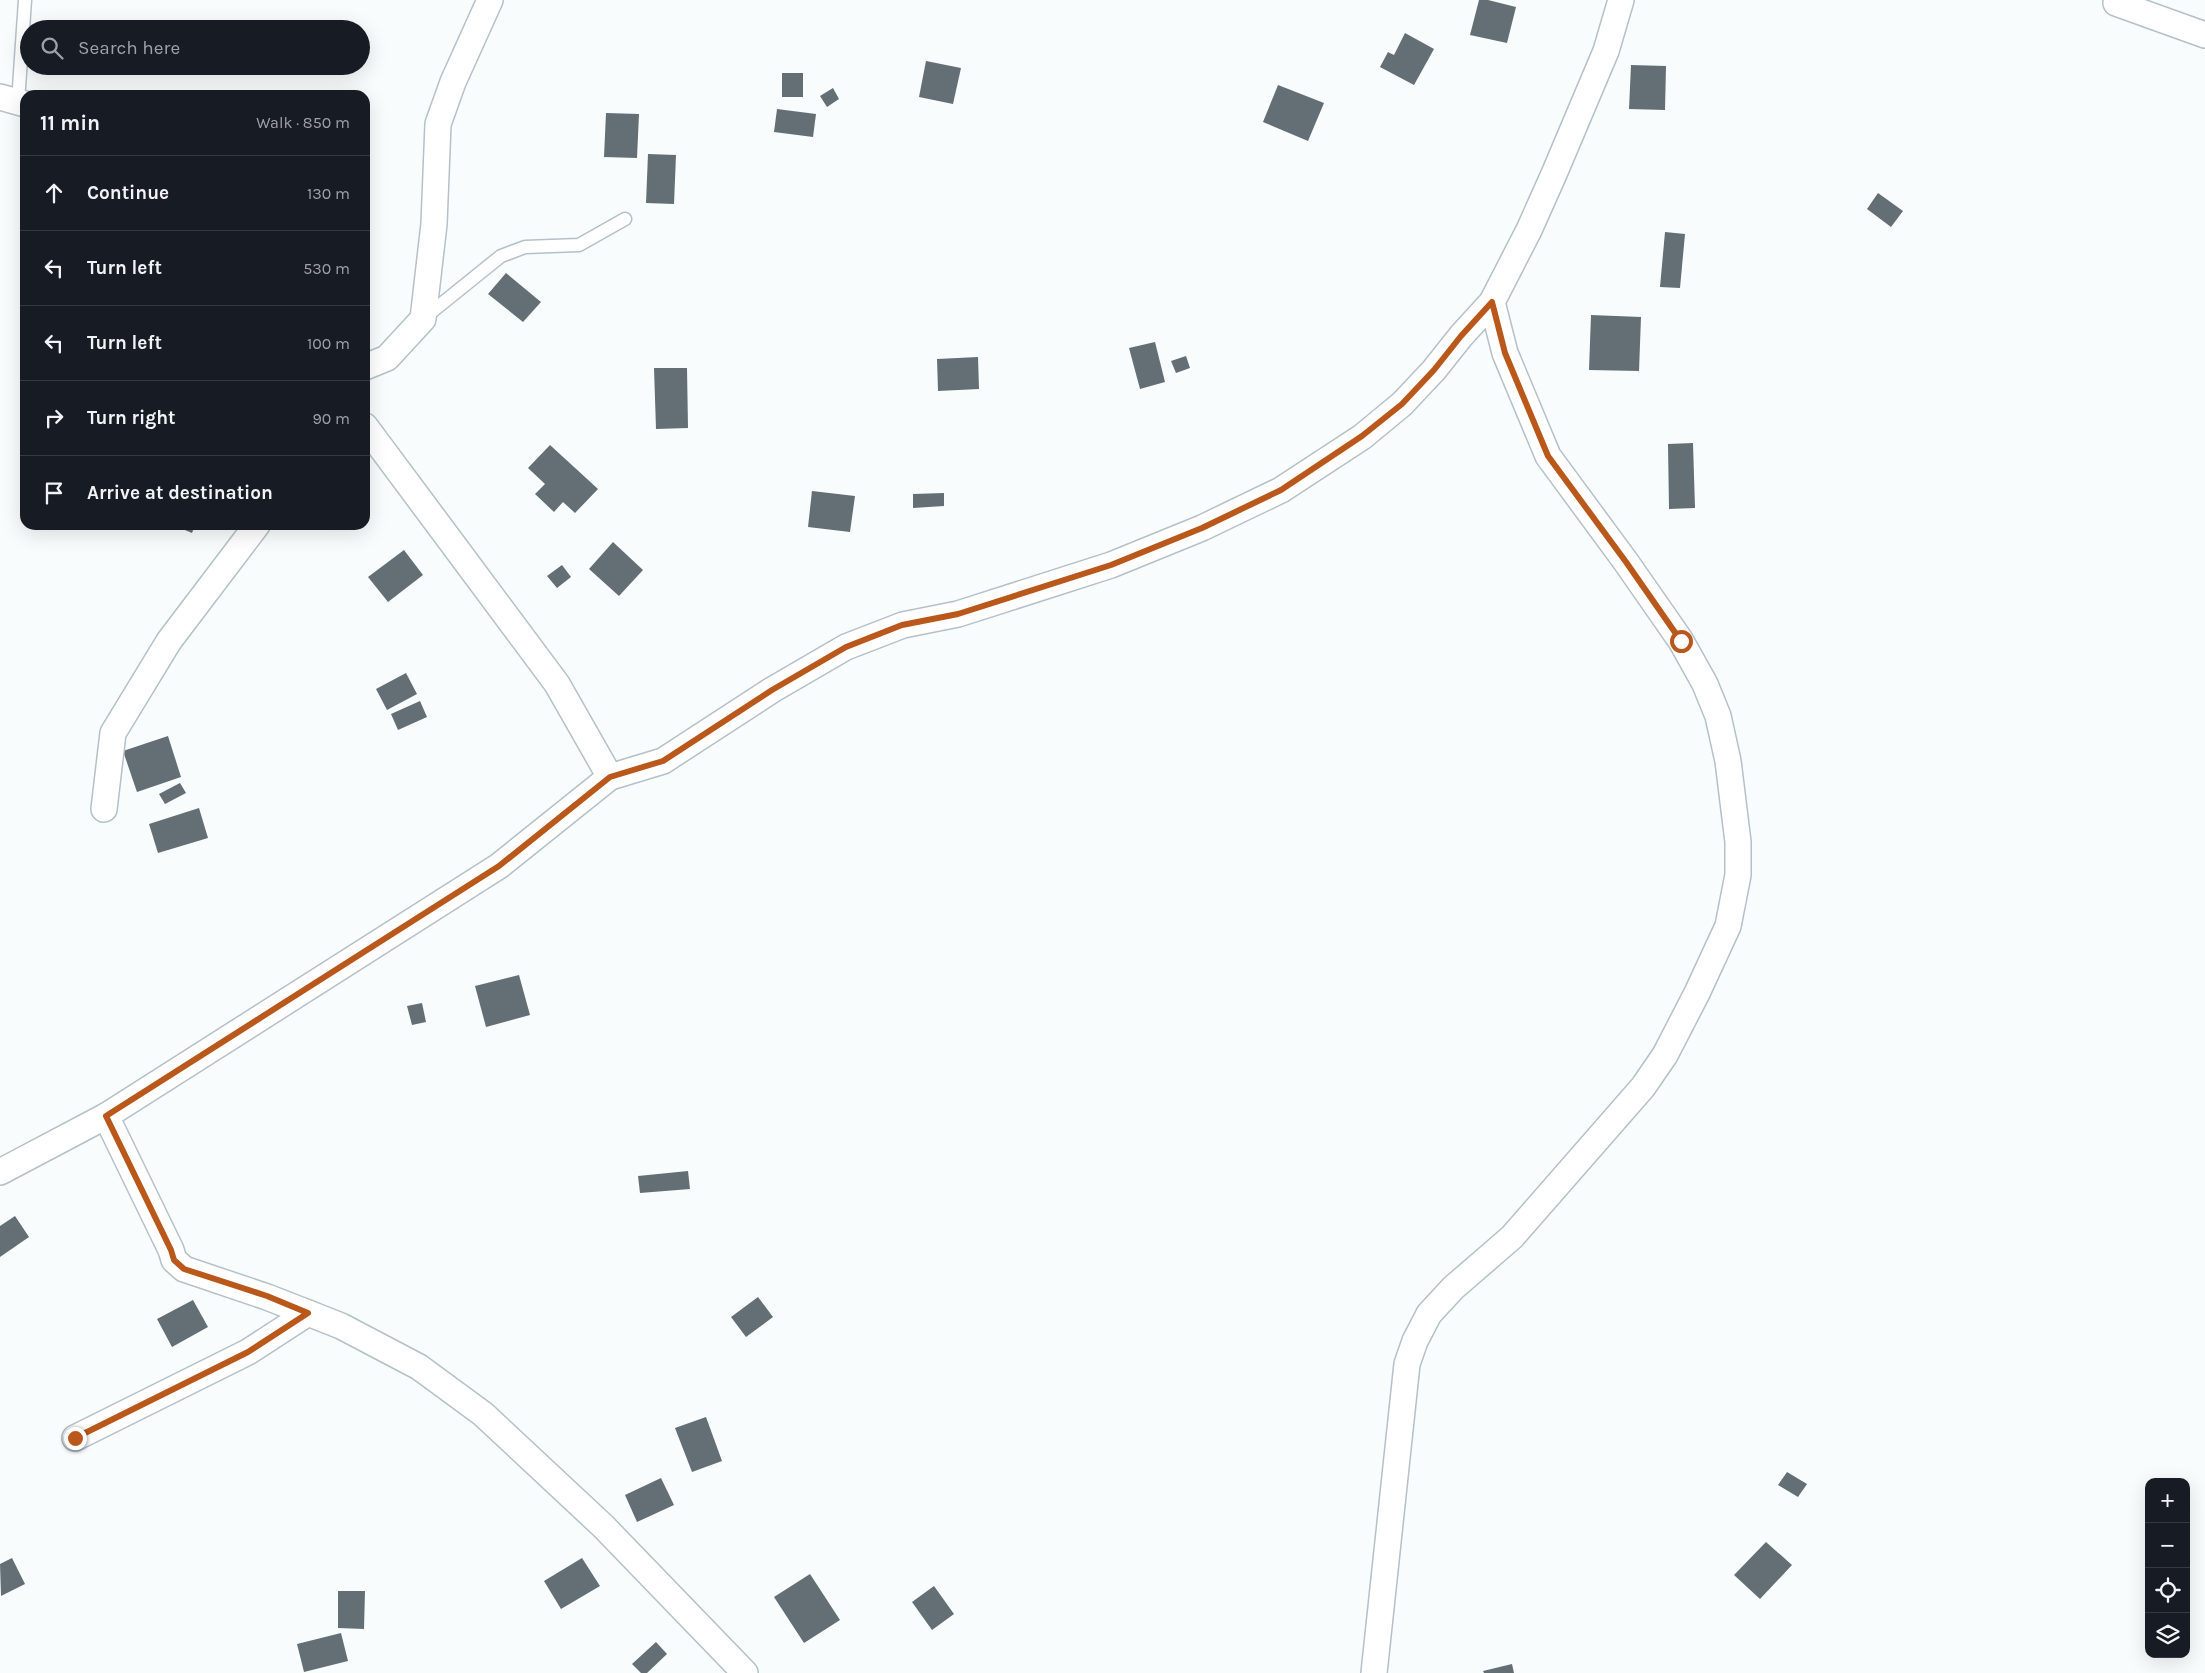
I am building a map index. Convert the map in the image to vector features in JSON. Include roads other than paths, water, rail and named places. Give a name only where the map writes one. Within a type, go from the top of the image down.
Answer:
[{"type":"street","points":[[370,365],[387,358],[422,319],[434,224],[438,124],[453,82],[490,0]]},
{"type":"street","points":[[0,1172],[106,1116],[499,866],[610,777],[663,761],[815,663],[871,636],[902,625],[958,614],[1111,565],[1202,528],[1281,490],[1362,436],[1402,404],[1492,302],[1529,230],[1554,174],[1606,51],[1621,0]]},
{"type":"street","points":[[2116,3],[2205,35]]},
{"type":"street","points":[[1374,1673],[1407,1364],[1415,1341],[1428,1314],[1453,1288],[1512,1237],[1643,1087],[1665,1054],[1697,993],[1728,926],[1738,875],[1738,842],[1728,761],[1718,716],[1705,684],[1681,641],[1659,609],[1548,456],[1505,353],[1492,302]]},
{"type":"street","points":[[370,433],[557,684],[610,777]]},
{"type":"street","points":[[104,810],[113,733],[169,641],[253,530]]},
{"type":"street","points":[[106,1116],[171,1250],[174,1260],[184,1269],[267,1296],[340,1326],[419,1367],[483,1414],[604,1527],[745,1673]]},
{"type":"street","points":[[75,1438],[248,1352],[308,1313]]},
{"type":"lane","points":[[23,20],[25,0]]},
{"type":"lane","points":[[14,101],[20,46]]},
{"type":"lane","points":[[422,319],[501,256],[525,247],[579,245],[625,219]]}]
